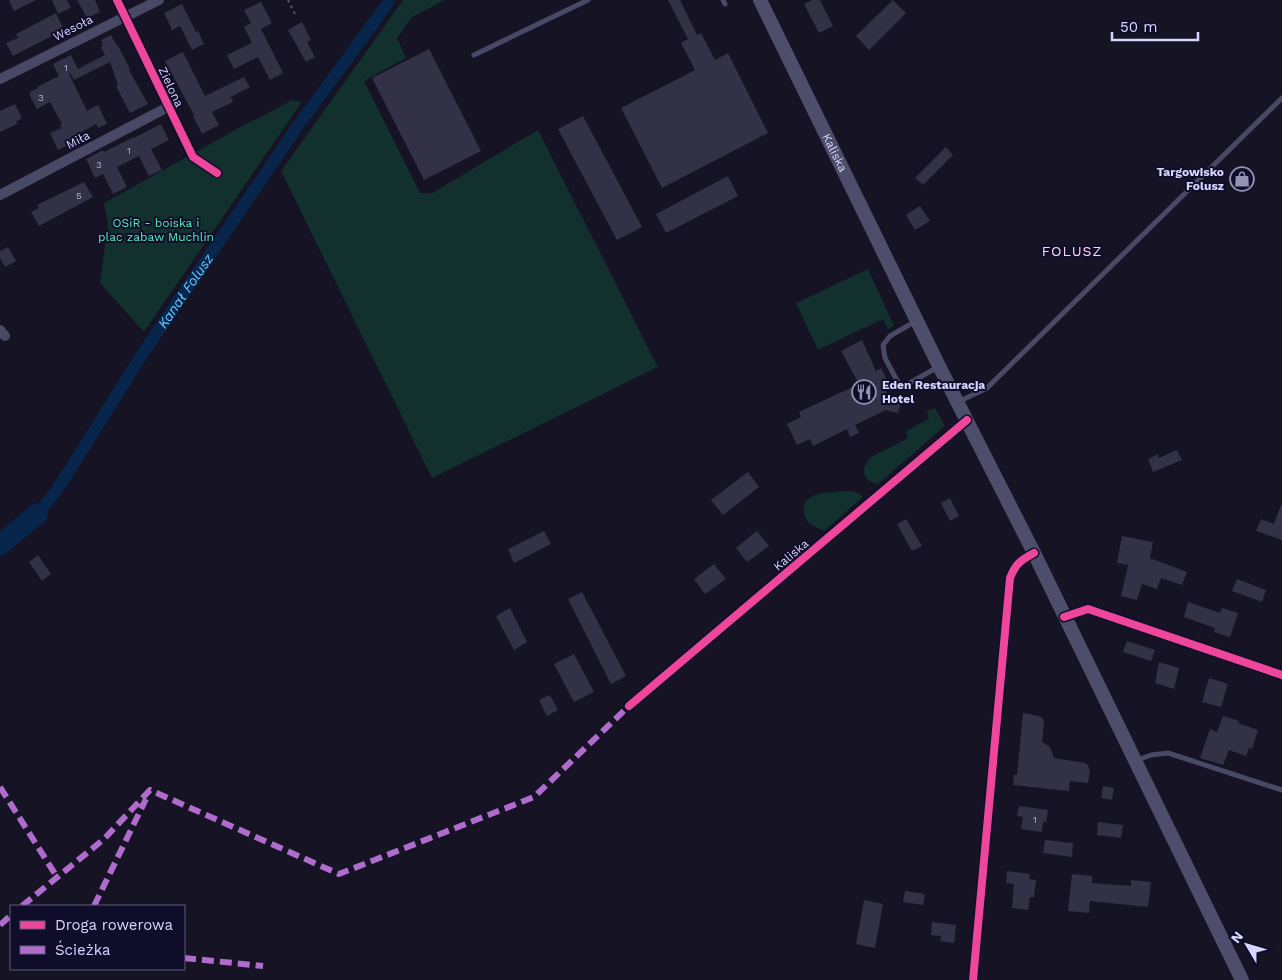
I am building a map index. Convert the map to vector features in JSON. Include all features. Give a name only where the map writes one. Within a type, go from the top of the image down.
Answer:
[{"type":"main road","name":"Kaliska","points":[[760,0],[967,420]]},
{"type":"main road","points":[[967,420],[1034,553],[1242,980]]},
{"type":"street","name":"Zielona","points":[[117,0],[193,157],[217,173]]},
{"type":"street","name":"Wesoła","points":[[0,79],[159,0]]},
{"type":"street","name":"Miła","points":[[0,195],[168,107]]},
{"type":"street","name":"Kaliska","points":[[629,706],[967,420]]},
{"type":"street","points":[[973,980],[1010,578],[1014,567],[1019,561],[1034,553]]},
{"type":"street","points":[[1064,617],[1088,609],[1282,675]]},
{"type":"lane","points":[[474,55],[588,0]]},
{"type":"lane","points":[[958,403],[987,388],[1282,98]]},
{"type":"lane","points":[[917,320],[890,336],[883,345],[885,358],[901,388],[939,366]]},
{"type":"lane","points":[[1135,761],[1151,755],[1168,753],[1282,790]]},
{"type":"path","points":[[288,0],[295,14]]},
{"type":"green space","points":[[403,0],[445,0],[412,17],[397,38],[406,58],[364,81],[420,193],[432,193],[538,130],[658,367],[432,478],[281,171]]},
{"type":"green space","name":"OSiR - boiska i plac zabaw Muchlin","points":[[292,100],[302,102],[144,332],[100,283],[108,224],[104,203]]},
{"type":"green space","points":[[868,269],[894,326],[888,329],[883,319],[818,350],[796,303]]},
{"type":"green space","points":[[935,408],[945,426],[878,484],[869,480],[864,474],[867,461],[871,457],[908,438],[906,431],[929,419],[927,411]]},
{"type":"green space","points":[[843,491],[857,492],[863,497],[824,531],[812,526],[804,515],[804,507],[807,500],[818,494]]},
{"type":"building","points":[[9,0],[36,0],[14,11]]},
{"type":"building","points":[[52,0],[67,0],[71,8],[58,14]]},
{"type":"building","points":[[77,0],[95,0],[100,12],[87,18]]},
{"type":"building","points":[[668,0],[680,0],[697,35],[701,33],[715,60],[728,53],[768,133],[662,188],[621,108],[695,70],[681,43],[688,39]]},
{"type":"building","points":[[812,0],[820,0],[833,26],[819,33],[804,4]]},
{"type":"building","points":[[893,0],[906,13],[869,50],[856,36]]},
{"type":"building","points":[[261,2],[272,23],[261,29],[283,73],[270,80],[258,57],[234,69],[227,55],[252,43],[244,27],[251,23],[244,10]]},
{"type":"building","points":[[182,4],[204,44],[192,50],[180,26],[172,30],[164,13]]},
{"type":"building","points":[[56,13],[64,30],[13,56],[6,43],[18,38],[16,34]]},
{"type":"building","points":[[302,22],[311,40],[307,42],[315,57],[306,62],[288,30]]},
{"type":"building","points":[[111,35],[148,104],[130,113],[116,86],[118,85],[110,62],[74,80],[70,73],[87,111],[98,105],[107,124],[98,128],[96,124],[78,134],[79,136],[71,141],[72,143],[58,150],[50,133],[62,128],[60,125],[62,124],[50,102],[37,109],[30,96],[30,92],[59,76],[53,64],[71,55],[78,69],[105,55],[101,47],[103,46],[101,40]]},
{"type":"building","points":[[429,49],[481,151],[424,180],[372,78]]},
{"type":"building","points":[[183,52],[205,96],[244,77],[250,87],[231,97],[233,102],[212,112],[219,125],[202,134],[165,61]]},
{"type":"building","points":[[15,104],[22,118],[16,122],[17,124],[0,132],[0,111]]},
{"type":"building","points":[[583,116],[642,227],[617,240],[558,129]]},
{"type":"building","points":[[161,124],[169,140],[151,149],[162,170],[149,176],[139,156],[117,167],[127,187],[113,194],[103,174],[95,178],[86,159]]},
{"type":"building","points":[[946,147],[953,155],[923,185],[915,178]]},
{"type":"building","points":[[728,176],[738,196],[666,233],[656,214]]},
{"type":"building","points":[[84,182],[93,197],[39,226],[31,212],[39,208],[37,205]]},
{"type":"building","points":[[920,206],[930,221],[915,230],[906,215]]},
{"type":"building","points":[[8,247],[16,261],[5,267],[0,258],[0,251]]},
{"type":"building","name":"Eden Restauracja Hotel","points":[[862,340],[876,371],[881,368],[889,384],[884,386],[889,399],[901,402],[898,413],[886,410],[855,425],[859,433],[850,437],[847,429],[813,446],[810,439],[797,445],[787,424],[801,417],[799,412],[859,384],[841,351]]},
{"type":"building","points":[[1177,450],[1182,460],[1153,472],[1148,459],[1158,454],[1159,458]]},
{"type":"building","points":[[748,472],[759,487],[723,515],[711,500]]},
{"type":"building","points":[[950,498],[959,516],[950,521],[941,503]]},
{"type":"building","points":[[1281,505],[1282,540],[1256,531],[1261,519],[1274,524]]},
{"type":"building","points":[[906,519],[922,546],[912,551],[897,524]]},
{"type":"building","points":[[544,531],[551,544],[514,563],[508,549]]},
{"type":"building","points":[[757,531],[769,546],[747,562],[736,548]]},
{"type":"building","points":[[1122,536],[1153,542],[1150,558],[1187,572],[1182,585],[1161,578],[1157,589],[1142,584],[1137,600],[1121,596],[1128,565],[1117,563]]},
{"type":"building","points":[[38,555],[51,574],[42,581],[29,562]]},
{"type":"building","points":[[714,564],[726,579],[705,594],[694,579]]},
{"type":"building","points":[[1237,579],[1266,590],[1262,602],[1232,591]]},
{"type":"building","points":[[582,592],[626,676],[611,684],[568,599]]},
{"type":"building","points":[[1188,602],[1220,613],[1222,608],[1238,613],[1230,637],[1214,632],[1215,628],[1184,617]]},
{"type":"building","points":[[510,608],[527,642],[514,650],[496,616]]},
{"type":"building","points":[[1127,641],[1155,650],[1151,661],[1123,652]]},
{"type":"building","points":[[574,654],[594,692],[574,702],[554,664]]},
{"type":"building","points":[[1159,662],[1179,668],[1174,689],[1155,683]]},
{"type":"building","points":[[1209,678],[1228,684],[1221,707],[1202,702]]},
{"type":"building","points":[[550,695],[558,710],[547,716],[539,700]]},
{"type":"building","points":[[1023,713],[1043,718],[1042,742],[1050,747],[1054,758],[1088,765],[1090,771],[1088,783],[1070,781],[1069,791],[1013,785],[1014,775],[1017,775]]},
{"type":"building","points":[[1223,716],[1258,730],[1252,749],[1249,748],[1246,756],[1229,750],[1223,765],[1200,758],[1210,729],[1217,732]]},
{"type":"building","points":[[1103,786],[1114,788],[1112,800],[1101,798]]},
{"type":"building","points":[[1019,806],[1048,810],[1046,822],[1043,822],[1042,832],[1021,829],[1023,817],[1017,816]]},
{"type":"building","points":[[1098,822],[1123,825],[1121,838],[1097,835]]},
{"type":"building","points":[[1045,840],[1073,843],[1072,857],[1043,853]]},
{"type":"building","points":[[1007,871],[1030,874],[1029,879],[1036,880],[1034,897],[1030,897],[1028,910],[1012,908],[1014,884],[1006,883]]},
{"type":"building","points":[[1072,874],[1092,876],[1092,883],[1131,886],[1131,880],[1151,882],[1148,907],[1090,901],[1089,913],[1068,911]]},
{"type":"building","points":[[905,891],[925,894],[923,905],[903,902]]},
{"type":"building","points":[[864,900],[883,904],[875,948],[856,944]]},
{"type":"building","points":[[932,922],[956,925],[954,943],[940,941],[941,936],[931,935]]},
{"type":"waterway","name":"Kanał Folusz","points":[[369,29],[388,3]]},
{"type":"waterway","name":"Kanał Folusz","points":[[37,514],[66,476],[141,356],[297,127],[367,32]]},
{"type":"waterway","name":"Kanał Folusz","points":[[0,545],[37,514]]},
{"type":"marked path","points":[[23,905],[104,839],[150,790],[339,874],[534,797],[629,706]]},
{"type":"marked path","points":[[0,787],[57,877]]},
{"type":"marked path","points":[[94,905],[146,799]]},
{"type":"marked path","points":[[0,925],[10,916]]},
{"type":"marked path","points":[[185,958],[263,966]]},
{"type":"cycle path","points":[[117,0],[193,157],[217,173]]},
{"type":"cycle path","points":[[629,706],[967,420]]},
{"type":"cycle path","points":[[973,980],[1010,578],[1019,563],[1034,553]]},
{"type":"cycle path","points":[[1064,617],[1088,609],[1282,675]]},
{"type":"place","name":"Targowisko Folusz","points":[[1242,179]]},
{"type":"place","name":"Eden Restauracja Hotel","points":[[864,392]]},
{"type":"district","name":"FOLUSZ","points":[[1072,251]]}]
